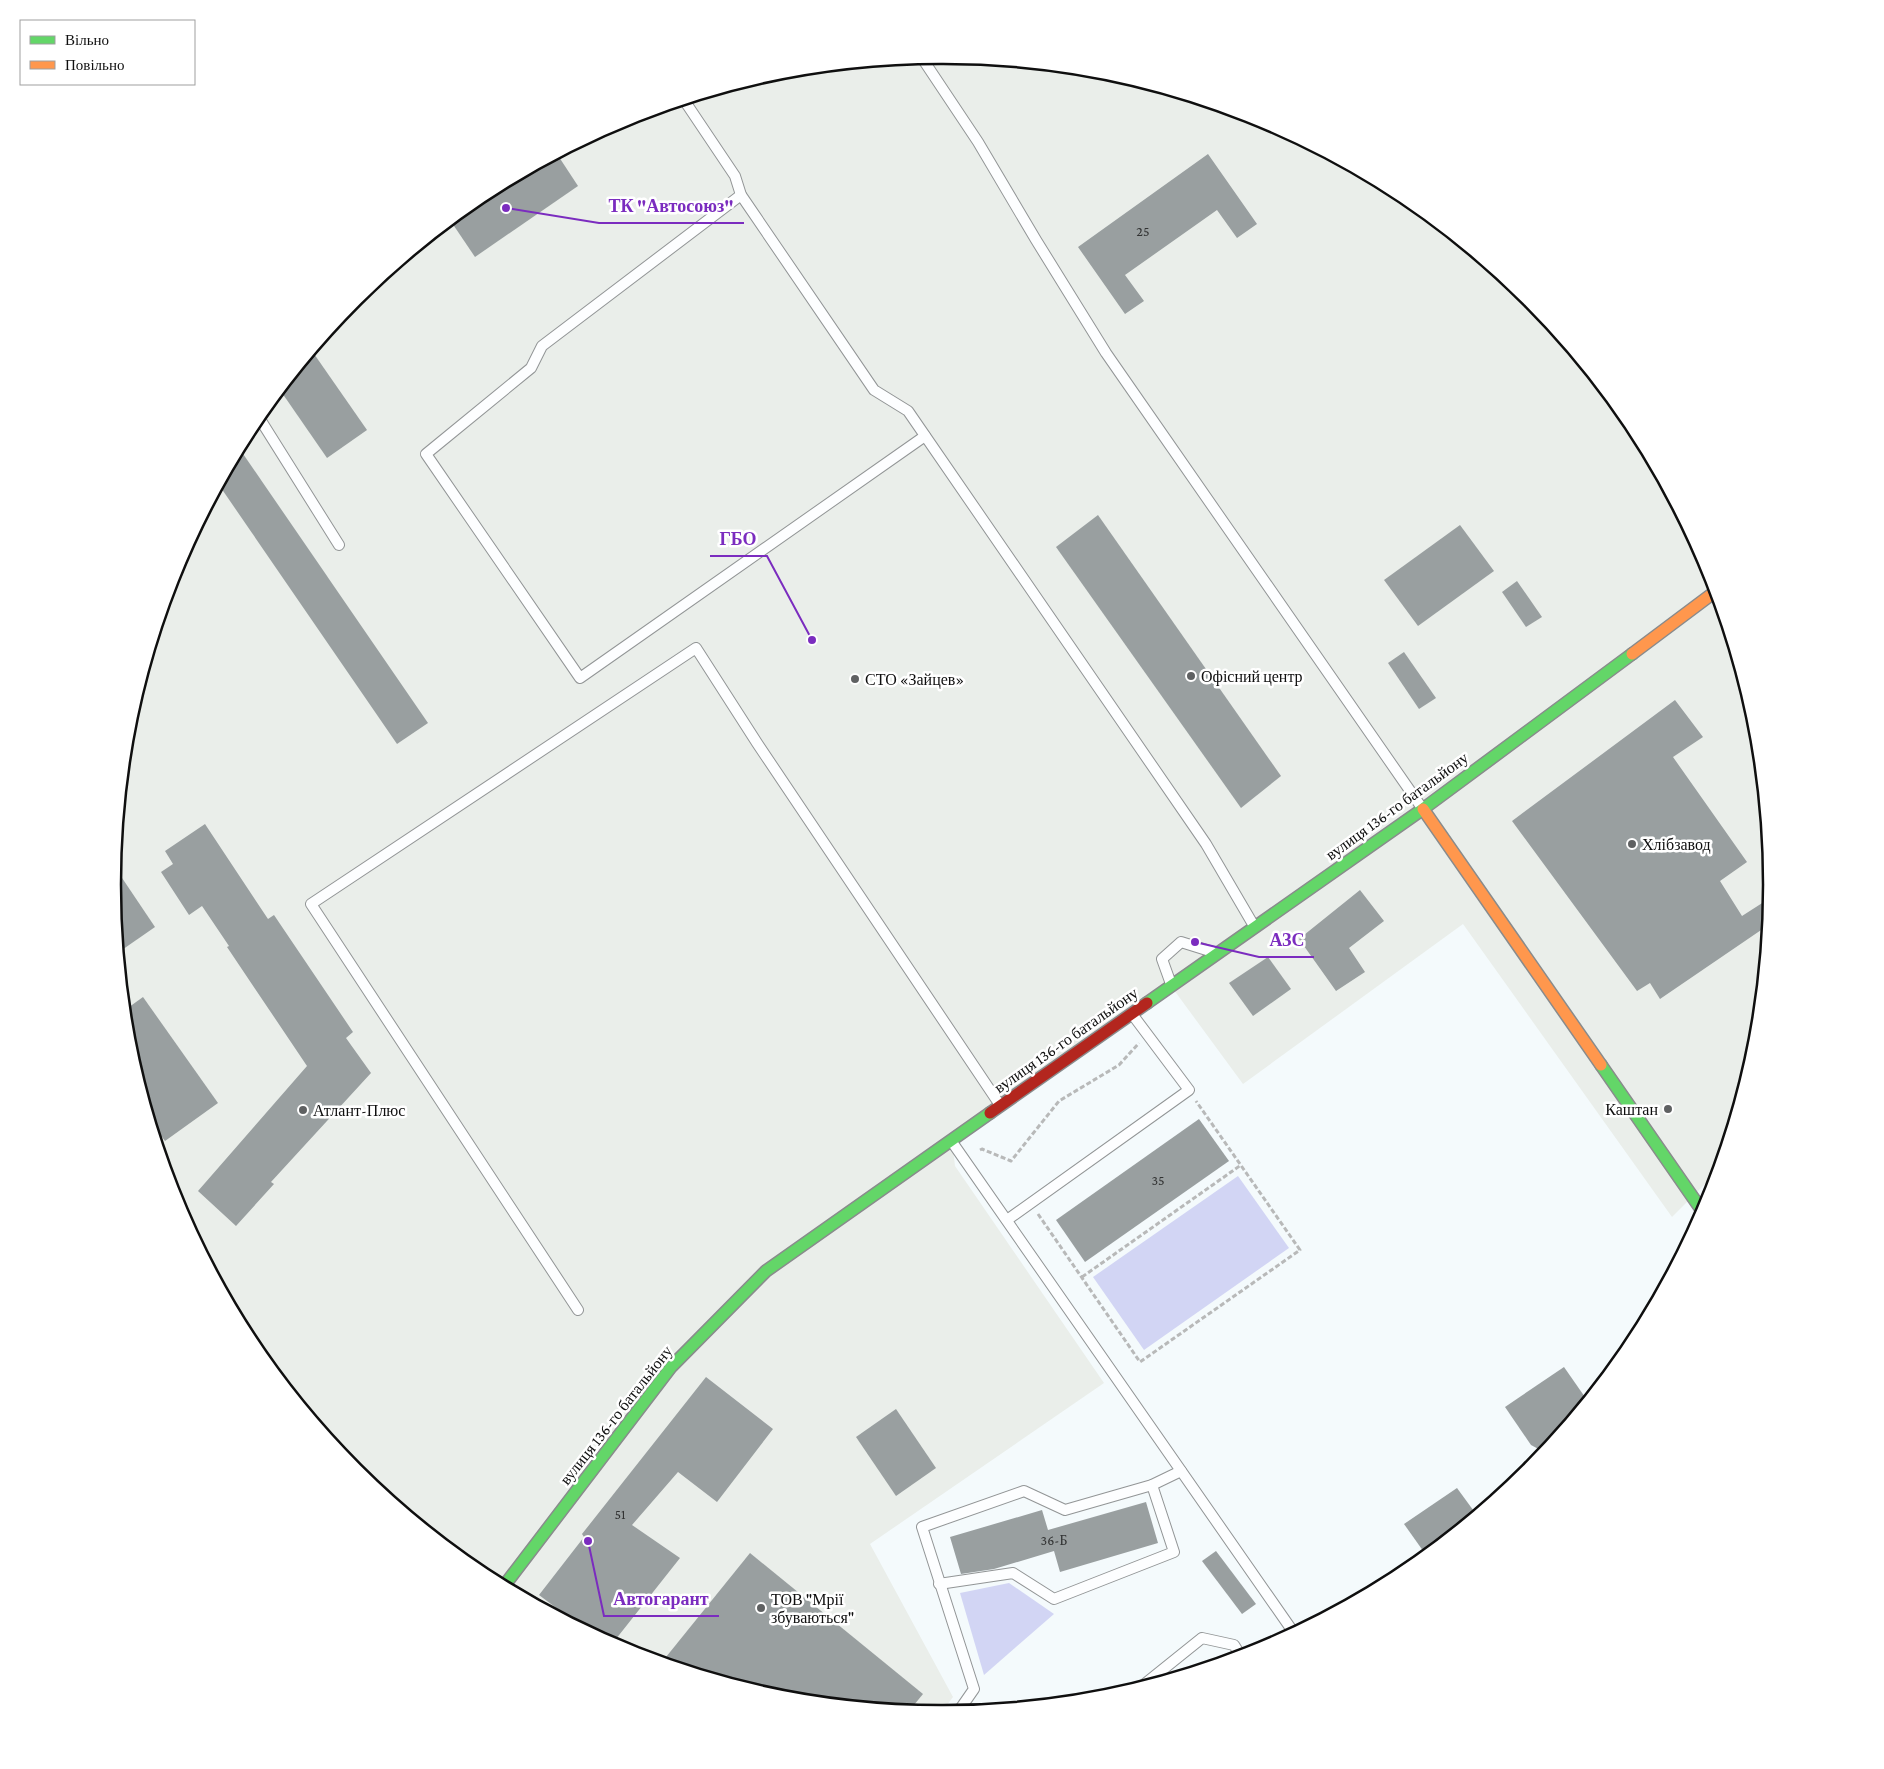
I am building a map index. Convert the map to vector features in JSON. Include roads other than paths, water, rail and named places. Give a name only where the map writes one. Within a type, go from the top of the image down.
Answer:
[{"type":"street","name":"вулиця 136-го батальйону","points":[[508,1581],[671,1368],[766,1272],[1423,809],[1710,597]]},
{"type":"street","points":[[1423,809],[1698,1204]]},
{"type":"lane","points":[[926,65],[978,142],[1106,353],[1423,809]]},
{"type":"lane","points":[[687,104],[734,176],[741,195],[874,390],[908,411],[1206,844],[1254,927]]},
{"type":"lane","points":[[741,195],[542,346],[531,368],[426,454],[580,678],[925,436]]},
{"type":"lane","points":[[263,424],[339,545]]},
{"type":"lane","points":[[578,1310],[311,904],[696,648],[1000,1106]]},
{"type":"lane","points":[[1171,985],[1162,959],[1181,942],[1216,954]]},
{"type":"lane","points":[[1006,1220],[1189,1090],[1132,1013]]},
{"type":"lane","points":[[952,1142],[1291,1627]]},
{"type":"lane","points":[[963,1704],[974,1689],[922,1526],[1024,1491],[1065,1510],[1152,1485],[1182,1472]]},
{"type":"lane","points":[[939,1584],[1013,1573],[1054,1599],[1174,1552],[1152,1485]]},
{"type":"lane","points":[[1153,1677],[1202,1638],[1234,1645],[1237,1650]]},
{"type":"place","name":"ТК \"Автосоюз\"","points":[[506,208]]},
{"type":"place","name":"ГБО","points":[[812,640]]},
{"type":"place","name":"Офісний центр","points":[[1191,676]]},
{"type":"place","name":"СТО «Зайцев»","points":[[855,679]]},
{"type":"place","name":"Хлібзавод","points":[[1632,844]]},
{"type":"place","name":"АЗС","points":[[1195,942]]},
{"type":"place","name":"Каштан","points":[[1668,1109]]},
{"type":"place","name":"Атлант-Плюс","points":[[303,1110]]},
{"type":"place","name":"Автогарант","points":[[588,1541]]},
{"type":"place","name":"ТОВ \"Мрії збуваються\"","points":[[761,1608]]}]
